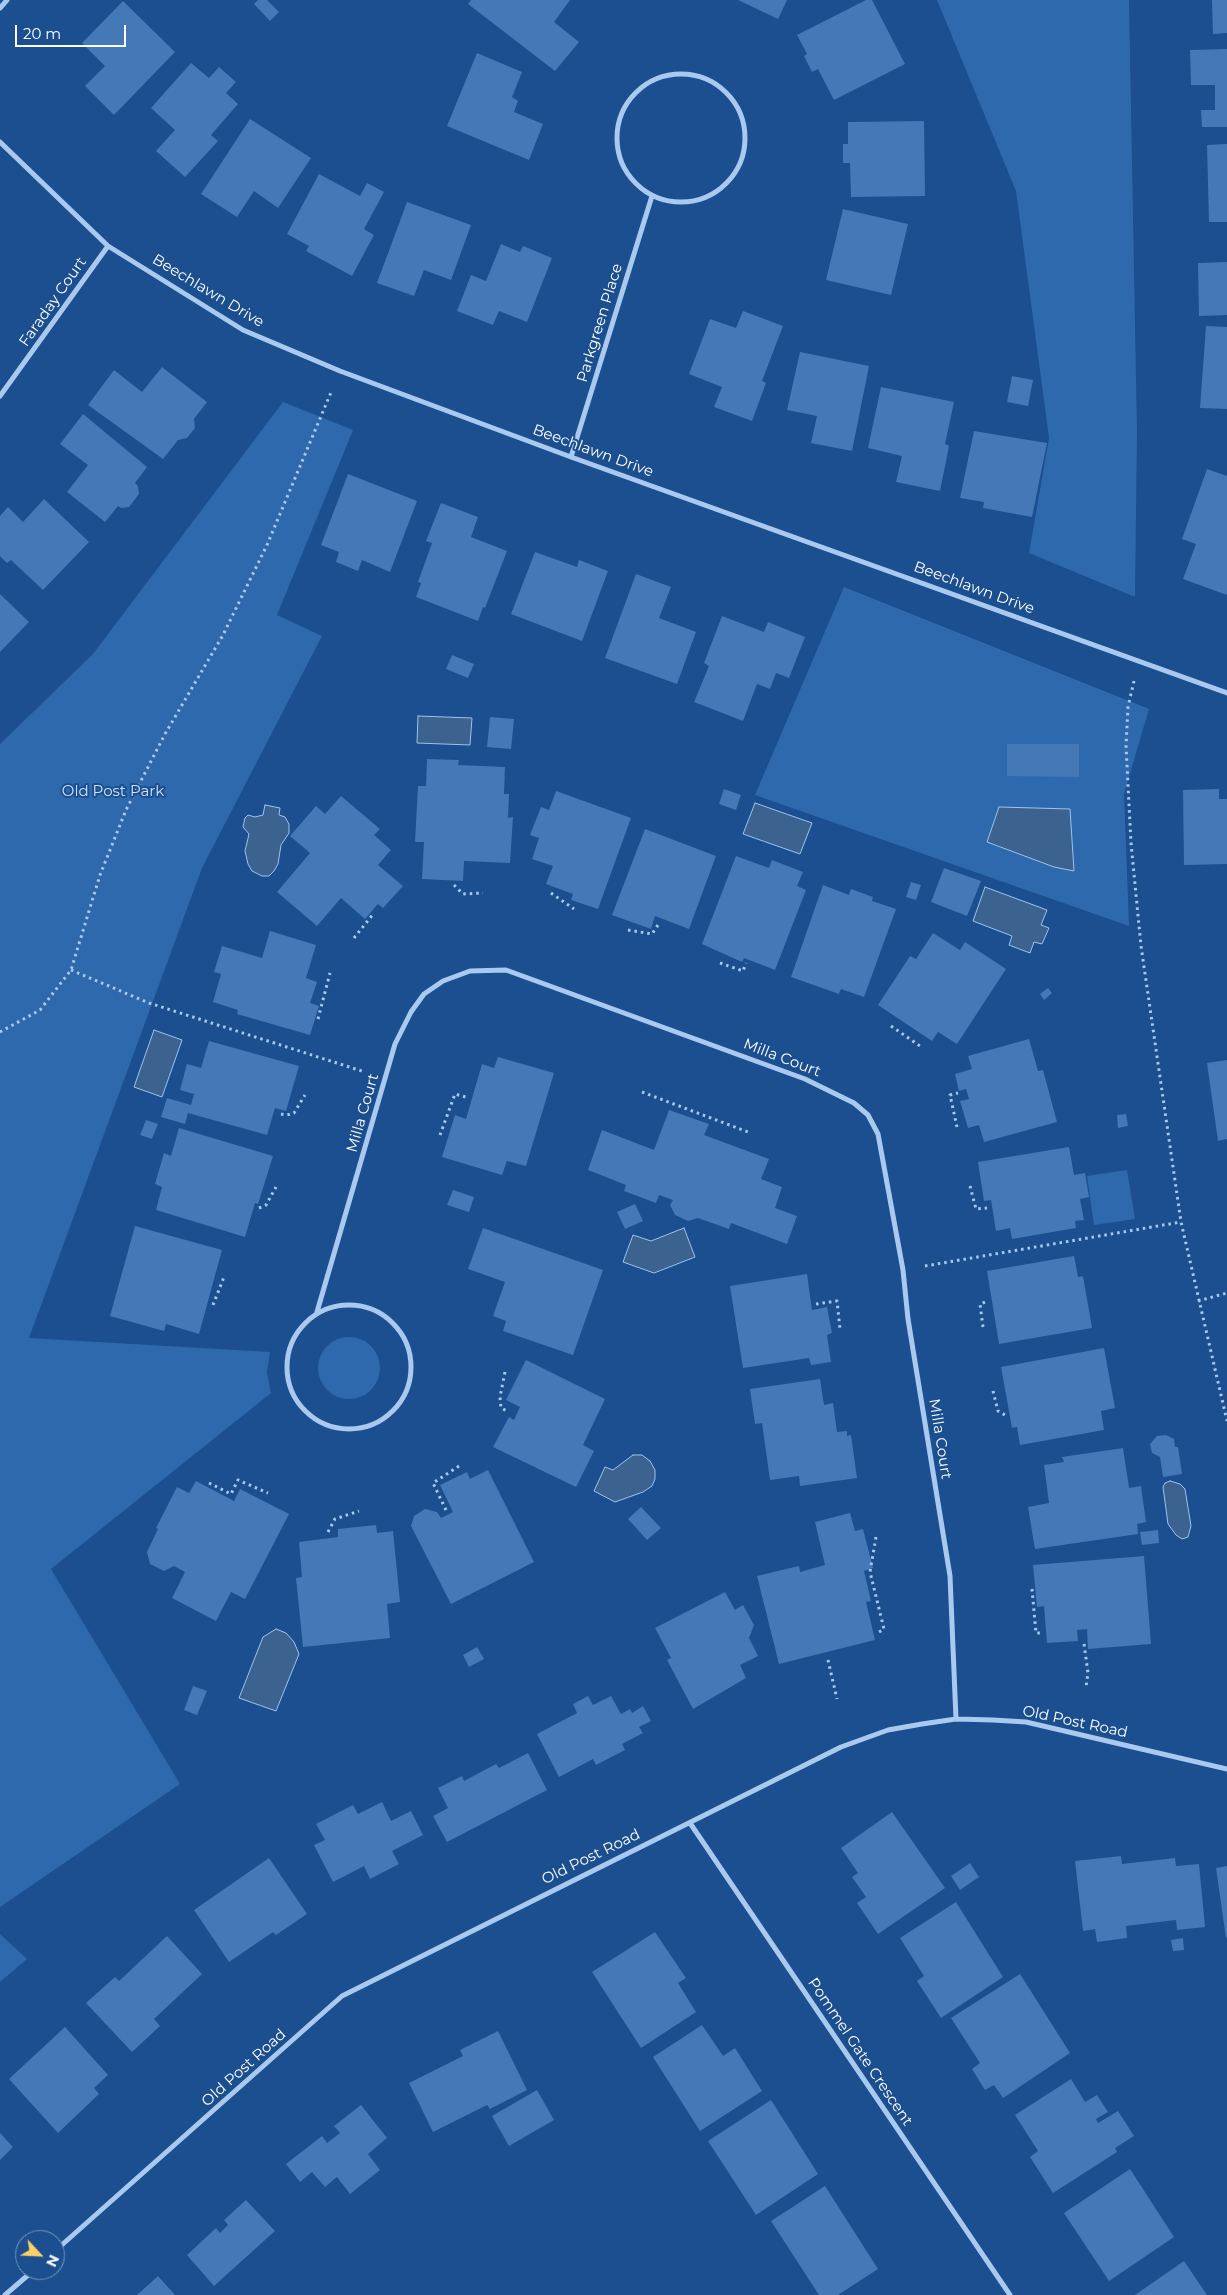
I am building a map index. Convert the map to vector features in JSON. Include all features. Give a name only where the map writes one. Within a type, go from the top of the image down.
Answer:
[{"type":"street","points":[[0,8],[7,0]]},
{"type":"street","points":[[677,72],[709,78],[732,97],[745,122],[745,150],[738,169],[724,187],[711,196],[674,203],[652,196],[630,178],[618,156],[616,145],[618,122],[627,101],[652,79],[677,72]]},
{"type":"street","name":"Beechlawn Drive","points":[[0,142],[108,246],[243,330],[340,371],[571,457],[1227,693]]},
{"type":"street","name":"Parkgreen Place","points":[[571,457],[652,196]]},
{"type":"street","name":"Faraday Court","points":[[0,396],[108,246]]},
{"type":"street","name":"Milla Court","points":[[318,1312],[396,1044],[411,1012],[424,994],[443,981],[470,971],[506,970],[770,1066],[839,1094],[868,1114],[878,1134],[884,1158],[950,1576],[956,1719]]},
{"type":"street","points":[[336,1305],[358,1305],[378,1311],[395,1324],[399,1330],[406,1342],[412,1362],[409,1384],[401,1403],[386,1418],[367,1428],[346,1430],[326,1426],[309,1416],[295,1400],[288,1382],[286,1362],[289,1349],[302,1325],[318,1312],[336,1305]]},
{"type":"street","name":"Old Post Road","points":[[65,2242],[342,1996],[841,1747],[888,1730],[956,1719],[1026,1722],[1227,1769]]},
{"type":"street","name":"Pommel Gate Crescent","points":[[690,1822],[1010,2295]]},
{"type":"street","points":[[5,2295],[22,2280]]},
{"type":"path","points":[[0,1032],[40,1010],[71,970],[100,874],[126,810],[165,734],[223,635],[255,570],[340,371]]},
{"type":"path","points":[[1138,660],[1128,707],[1126,746],[1131,843],[1141,946],[1181,1222],[1227,1421]]},
{"type":"path","points":[[454,885],[463,894],[483,894]]},
{"type":"path","points":[[551,894],[574,909]]},
{"type":"path","points":[[354,938],[374,913]]},
{"type":"path","points":[[628,930],[652,934],[658,925]]},
{"type":"path","points":[[720,963],[743,971],[746,963]]},
{"type":"path","points":[[71,970],[149,1003],[386,1079]]},
{"type":"path","points":[[318,1019],[330,974]]},
{"type":"path","points":[[891,1026],[920,1046]]},
{"type":"path","points":[[642,1092],[748,1132]]},
{"type":"path","points":[[440,1135],[455,1094],[468,1098]]},
{"type":"path","points":[[956,1127],[950,1096],[958,1094]]},
{"type":"path","points":[[282,1114],[287,1115],[294,1112],[305,1095]]},
{"type":"path","points":[[970,1186],[976,1209],[987,1208]]},
{"type":"path","points":[[259,1208],[266,1206],[276,1187]]},
{"type":"path","points":[[903,1270],[1181,1222]]},
{"type":"path","points":[[213,1305],[224,1277]]},
{"type":"path","points":[[1198,1300],[1227,1294]]},
{"type":"path","points":[[816,1304],[836,1301],[840,1329]]},
{"type":"path","points":[[983,1328],[980,1304],[988,1301]]},
{"type":"path","points":[[505,1372],[500,1397],[501,1408],[509,1412]]},
{"type":"path","points":[[993,1391],[998,1411],[1007,1416]]},
{"type":"path","points":[[446,1510],[432,1483],[459,1466]]},
{"type":"path","points":[[208,1483],[231,1494],[238,1480],[268,1493]]},
{"type":"path","points":[[328,1532],[335,1519],[359,1511]]},
{"type":"path","points":[[876,1537],[870,1572],[884,1629],[878,1632]]},
{"type":"path","points":[[1032,1589],[1036,1633],[1042,1633]]},
{"type":"path","points":[[1084,1644],[1088,1673],[1086,1687]]},
{"type":"path","points":[[828,1660],[837,1699]]},
{"type":"green space","points":[[937,0],[1129,0],[1137,432],[1135,597],[1029,553],[1049,438],[1016,191]]},
{"type":"green space","name":"Old Post Park","points":[[283,402],[353,430],[277,615],[322,636],[202,868],[29,1338],[270,1352],[267,1373],[271,1393],[51,1569],[180,1784],[0,1907],[0,744],[93,654]]},
{"type":"green space","points":[[844,587],[1149,709],[1124,794],[1129,926],[755,795]]},
{"type":"green space","points":[[1127,1170],[1135,1219],[1094,1225],[1087,1176]]},
{"type":"green space","points":[[343,1337],[355,1337],[371,1346],[378,1356],[380,1368],[378,1380],[371,1390],[355,1399],[343,1399],[332,1394],[323,1385],[318,1374],[318,1362],[323,1351],[332,1342]]},
{"type":"green space","points":[[0,1934],[27,1959],[0,1982]]},
{"type":"shaded area","points":[[418,716],[472,718],[470,745],[417,743]]},
{"type":"shaded area","points":[[755,803],[812,823],[800,854],[743,834]]},
{"type":"shaded area","points":[[265,805],[280,808],[279,815],[285,817],[289,824],[289,833],[281,845],[278,864],[269,876],[262,876],[252,871],[248,864],[245,851],[249,834],[243,827],[245,818],[248,815],[255,817],[263,815]]},
{"type":"shaded area","points":[[999,807],[1070,809],[1074,871],[1054,867],[987,842]]},
{"type":"shaded area","points":[[985,887],[1047,910],[1041,925],[1049,928],[1042,944],[1034,942],[1030,953],[1009,945],[1012,936],[973,921]]},
{"type":"shaded area","points":[[154,1030],[182,1040],[162,1097],[134,1087]]},
{"type":"shaded area","points":[[684,1228],[695,1257],[654,1273],[623,1262],[633,1235],[651,1241]]},
{"type":"shaded area","points":[[633,1455],[642,1455],[650,1461],[655,1470],[655,1479],[652,1486],[643,1492],[615,1502],[594,1491],[605,1467],[613,1470]]},
{"type":"shaded area","points":[[1170,1481],[1180,1484],[1185,1489],[1191,1526],[1188,1537],[1182,1539],[1176,1535],[1168,1524],[1163,1487],[1165,1483]]},
{"type":"shaded area","points":[[276,1629],[286,1633],[294,1642],[299,1654],[276,1711],[239,1698],[263,1637]]},
{"type":"building","points":[[258,0],[267,0],[279,12],[270,21],[254,4]]},
{"type":"building","points":[[471,0],[570,0],[554,22],[579,42],[555,71],[468,4]]},
{"type":"building","points":[[738,0],[787,0],[778,19]]},
{"type":"building","points":[[866,0],[872,0],[905,64],[834,100],[818,69],[812,72],[804,56],[807,54],[797,35]]},
{"type":"building","points":[[1212,0],[1227,0],[1227,33],[1213,34]]},
{"type":"building","points":[[123,1],[175,52],[114,115],[85,86],[105,66],[82,43]]},
{"type":"building","points":[[1227,49],[1227,127],[1202,127],[1201,110],[1215,110],[1215,85],[1191,85],[1190,50]]},
{"type":"building","points":[[477,53],[522,72],[512,97],[518,101],[514,112],[543,124],[529,160],[447,126]]},
{"type":"building","points":[[191,63],[209,78],[219,67],[236,82],[226,93],[238,104],[211,135],[218,141],[185,177],[156,151],[175,130],[151,108]]},
{"type":"building","points":[[250,119],[311,158],[278,208],[254,191],[237,217],[201,194]]},
{"type":"building","points":[[924,121],[925,196],[851,197],[850,163],[843,163],[843,144],[848,144],[848,122]]},
{"type":"building","points":[[1227,144],[1227,222],[1209,222],[1207,145]]},
{"type":"building","points":[[319,174],[360,196],[367,183],[384,192],[364,229],[374,235],[352,276],[306,251],[309,246],[287,234]]},
{"type":"building","points":[[407,202],[471,225],[451,280],[424,270],[414,296],[377,283]]},
{"type":"building","points":[[843,209],[908,224],[891,295],[826,280]]},
{"type":"building","points":[[501,244],[520,252],[523,246],[552,258],[527,322],[499,311],[493,325],[457,311],[471,275],[486,281]]},
{"type":"building","points":[[1227,262],[1227,315],[1199,316],[1198,263]]},
{"type":"building","points":[[743,311],[783,326],[762,381],[766,383],[752,421],[714,407],[722,387],[689,374],[710,319],[736,328]]},
{"type":"building","points":[[1206,326],[1227,327],[1227,409],[1200,408]]},
{"type":"building","points":[[800,352],[869,366],[852,451],[811,443],[817,416],[787,410]]},
{"type":"building","points":[[162,367],[207,402],[194,419],[195,428],[187,438],[178,440],[163,459],[88,405],[114,370],[142,392]]},
{"type":"building","points":[[1012,376],[1033,380],[1028,406],[1007,402]]},
{"type":"building","points":[[881,387],[954,402],[945,444],[949,446],[940,491],[896,482],[902,456],[868,448]]},
{"type":"building","points":[[83,414],[147,467],[135,483],[138,486],[139,494],[129,507],[121,508],[118,506],[105,522],[67,492],[88,465],[60,444]]},
{"type":"building","points":[[974,431],[1047,443],[1032,517],[983,508],[984,502],[960,498]]},
{"type":"building","points":[[1207,469],[1227,476],[1227,595],[1183,579],[1196,544],[1182,539]]},
{"type":"building","points":[[348,474],[417,501],[390,572],[362,560],[358,571],[336,562],[339,552],[321,545]]},
{"type":"building","points":[[44,499],[89,542],[43,590],[11,560],[7,563],[0,556],[0,516],[8,507],[23,522]]},
{"type":"building","points":[[441,503],[478,517],[471,537],[507,551],[478,621],[416,597],[421,583],[418,582],[432,543],[426,541]]},
{"type":"building","points":[[535,552],[577,567],[579,560],[608,571],[582,641],[511,614]]},
{"type":"building","points":[[636,574],[671,587],[659,618],[696,632],[677,684],[605,658]]},
{"type":"building","points":[[0,594],[29,622],[0,652]]},
{"type":"building","points":[[722,616],[764,632],[768,622],[805,637],[789,678],[776,673],[770,689],[757,684],[743,721],[694,702],[709,666],[704,663]]},
{"type":"building","points":[[452,655],[474,664],[468,678],[446,669]]},
{"type":"building","points":[[490,717],[514,719],[511,749],[487,747]]},
{"type":"building","points":[[1007,744],[1079,744],[1079,777],[1007,776]]},
{"type":"building","points":[[427,759],[459,760],[458,765],[505,767],[504,794],[509,794],[508,818],[513,817],[510,863],[464,861],[463,881],[422,879],[424,842],[415,842],[418,786],[426,786]]},
{"type":"building","points":[[724,789],[741,795],[736,810],[719,804]]},
{"type":"building","points":[[1219,789],[1219,799],[1227,799],[1227,864],[1184,865],[1183,790]]},
{"type":"building","points":[[556,791],[631,818],[598,909],[571,900],[573,894],[546,884],[553,866],[532,859],[539,838],[530,835],[541,807],[549,810]]},
{"type":"building","points":[[341,796],[380,829],[374,835],[391,850],[378,865],[403,886],[383,908],[378,904],[365,919],[341,898],[317,926],[277,892],[310,853],[290,836],[316,806],[325,814]]},
{"type":"building","points":[[645,829],[716,856],[689,929],[655,916],[651,929],[612,915]]},
{"type":"building","points":[[736,856],[769,868],[772,860],[803,872],[797,886],[806,890],[775,970],[744,958],[742,962],[702,944]]},
{"type":"building","points":[[944,868],[981,881],[967,916],[931,902]]},
{"type":"building","points":[[911,882],[921,885],[916,900],[906,897]]},
{"type":"building","points":[[823,885],[849,895],[851,889],[873,897],[872,901],[896,909],[864,997],[841,989],[839,994],[791,977]]},
{"type":"building","points":[[270,931],[316,945],[306,978],[317,982],[310,1003],[319,1006],[310,1035],[237,1014],[238,1010],[213,1002],[221,974],[214,972],[222,946],[262,958]]},
{"type":"building","points":[[933,933],[960,950],[965,942],[1006,969],[957,1044],[938,1032],[932,1041],[878,1005],[910,956],[916,959]]},
{"type":"building","points":[[1048,988],[1052,993],[1044,1000],[1040,994]]},
{"type":"building","points":[[1029,1039],[1038,1071],[1043,1070],[1057,1122],[984,1142],[979,1125],[968,1128],[960,1101],[969,1099],[966,1089],[959,1091],[955,1074],[972,1069],[968,1056]]},
{"type":"building","points":[[209,1041],[299,1066],[286,1111],[275,1108],[267,1135],[188,1113],[185,1124],[161,1117],[167,1098],[191,1105],[194,1094],[180,1090],[187,1064],[201,1068]]},
{"type":"building","points":[[498,1057],[554,1073],[526,1166],[507,1161],[502,1175],[442,1157],[455,1115],[466,1119],[482,1064],[494,1068]]},
{"type":"building","points":[[1227,1060],[1227,1139],[1218,1141],[1207,1063]]},
{"type":"building","points":[[669,1110],[709,1124],[704,1135],[769,1159],[761,1179],[782,1187],[775,1208],[797,1216],[787,1244],[731,1223],[729,1229],[698,1218],[688,1221],[675,1215],[670,1205],[673,1200],[659,1195],[656,1203],[624,1191],[626,1185],[588,1170],[602,1130],[654,1150]]},
{"type":"building","points":[[1126,1114],[1128,1126],[1118,1128],[1117,1115]]},
{"type":"building","points":[[146,1120],[158,1124],[152,1139],[140,1135]]},
{"type":"building","points":[[179,1128],[273,1156],[258,1204],[255,1203],[245,1237],[156,1210],[162,1187],[155,1184],[164,1153],[171,1156]]},
{"type":"building","points":[[1069,1147],[1074,1175],[1085,1173],[1089,1197],[1080,1199],[1084,1220],[1075,1221],[1076,1228],[1012,1239],[1010,1228],[996,1231],[991,1200],[984,1201],[978,1162]]},
{"type":"building","points":[[453,1190],[474,1197],[469,1212],[447,1205]]},
{"type":"building","points":[[635,1204],[643,1221],[625,1229],[617,1212]]},
{"type":"building","points":[[135,1226],[222,1250],[199,1334],[166,1324],[164,1331],[110,1316]]},
{"type":"building","points":[[483,1228],[603,1270],[573,1355],[503,1331],[506,1321],[493,1316],[505,1282],[468,1269]]},
{"type":"building","points":[[1074,1256],[1078,1277],[1083,1276],[1092,1328],[999,1344],[987,1271]]},
{"type":"building","points":[[807,1274],[812,1310],[827,1307],[832,1333],[827,1335],[831,1362],[811,1365],[809,1358],[743,1368],[730,1286]]},
{"type":"building","points":[[1104,1348],[1115,1408],[1101,1411],[1104,1430],[1020,1445],[1017,1427],[1012,1428],[1001,1367]]},
{"type":"building","points":[[526,1360],[605,1399],[583,1445],[594,1451],[576,1487],[493,1447],[509,1417],[514,1420],[520,1407],[506,1400]]},
{"type":"building","points":[[820,1379],[824,1405],[833,1403],[837,1432],[847,1431],[847,1436],[851,1435],[857,1478],[800,1486],[799,1476],[770,1480],[762,1423],[755,1424],[750,1389]]},
{"type":"building","points":[[1166,1435],[1174,1439],[1175,1447],[1178,1447],[1182,1474],[1163,1477],[1160,1457],[1152,1453],[1150,1444],[1157,1436]]},
{"type":"building","points":[[1123,1448],[1129,1488],[1141,1486],[1146,1522],[1137,1524],[1138,1534],[1035,1549],[1028,1507],[1049,1503],[1044,1465],[1064,1462],[1062,1457]]},
{"type":"building","points":[[488,1470],[534,1562],[451,1604],[411,1526],[414,1516],[425,1509],[437,1512],[441,1518],[453,1512],[440,1485],[467,1472],[470,1479]]},
{"type":"building","points":[[196,1481],[234,1501],[240,1489],[289,1514],[245,1599],[231,1592],[216,1621],[172,1598],[185,1572],[174,1566],[164,1571],[150,1564],[147,1552],[158,1529],[156,1528],[177,1487],[189,1493]]},
{"type":"building","points":[[641,1507],[661,1528],[647,1540],[628,1519]]},
{"type":"building","points":[[850,1513],[855,1531],[863,1529],[873,1568],[864,1571],[871,1601],[866,1602],[875,1640],[779,1664],[757,1576],[799,1566],[800,1572],[825,1565],[815,1522]]},
{"type":"building","points":[[376,1525],[377,1533],[393,1531],[400,1602],[387,1604],[390,1638],[303,1647],[296,1578],[302,1577],[299,1542],[338,1537],[338,1529]]},
{"type":"building","points":[[1158,1530],[1159,1543],[1142,1545],[1140,1532]]},
{"type":"building","points":[[1144,1556],[1151,1644],[1088,1649],[1087,1629],[1077,1630],[1078,1641],[1047,1643],[1044,1606],[1037,1607],[1033,1565]]},
{"type":"building","points":[[725,1592],[735,1610],[743,1605],[754,1625],[749,1638],[758,1656],[740,1665],[746,1678],[693,1709],[667,1660],[671,1658],[655,1628]]},
{"type":"building","points":[[477,1647],[484,1659],[469,1667],[463,1655]]},
{"type":"building","points":[[193,1686],[207,1691],[197,1715],[184,1710]]},
{"type":"building","points":[[588,1696],[593,1705],[611,1696],[621,1714],[630,1709],[632,1713],[643,1706],[651,1721],[639,1727],[643,1733],[622,1744],[625,1750],[596,1765],[593,1759],[559,1777],[537,1734],[577,1713],[573,1704]]},
{"type":"building","points":[[528,1753],[547,1790],[447,1842],[433,1816],[448,1808],[438,1788],[462,1776],[464,1781],[496,1764],[499,1768]]},
{"type":"building","points":[[382,1802],[391,1821],[411,1811],[423,1835],[392,1851],[399,1864],[370,1879],[364,1866],[333,1882],[314,1845],[325,1840],[316,1824],[353,1805],[358,1814]]},
{"type":"building","points":[[892,1812],[945,1888],[878,1934],[857,1903],[866,1897],[852,1877],[858,1873],[841,1848]]},
{"type":"building","points":[[1121,1856],[1122,1864],[1175,1858],[1176,1866],[1199,1864],[1205,1927],[1177,1930],[1176,1920],[1126,1926],[1127,1938],[1097,1942],[1095,1929],[1083,1931],[1075,1861]]},
{"type":"building","points":[[269,1858],[307,1914],[276,1935],[273,1932],[229,1962],[194,1910]]},
{"type":"building","points":[[970,1863],[979,1877],[960,1890],[951,1876]]},
{"type":"building","points":[[1227,1866],[1227,1937],[1226,1938],[1216,1868]]},
{"type":"building","points":[[956,1902],[1003,1977],[941,2018],[917,1981],[924,1976],[900,1938]]},
{"type":"building","points":[[655,1932],[686,1978],[678,1983],[696,2012],[641,2048],[592,1972]]},
{"type":"building","points":[[167,1936],[202,1974],[154,2019],[160,2026],[132,2052],[86,2003],[115,1977],[119,1981]]},
{"type":"building","points":[[1183,1938],[1184,1950],[1173,1951],[1171,1940]]},
{"type":"building","points":[[1020,1974],[1070,2053],[1003,2098],[994,2085],[985,2090],[972,2069],[980,2063],[951,2018]]},
{"type":"building","points":[[702,2025],[723,2056],[735,2048],[762,2091],[700,2131],[653,2057]]},
{"type":"building","points":[[65,2027],[108,2075],[94,2088],[99,2094],[58,2133],[9,2079]]},
{"type":"building","points":[[498,2031],[527,2090],[490,2109],[487,2105],[433,2132],[409,2083],[463,2056],[460,2050]]},
{"type":"building","points":[[1071,2079],[1085,2102],[1097,2095],[1108,2112],[1096,2119],[1098,2123],[1118,2111],[1134,2136],[1115,2148],[1117,2152],[1053,2193],[1030,2157],[1038,2151],[1015,2115]]},
{"type":"building","points":[[537,2090],[554,2120],[509,2146],[492,2116]]},
{"type":"building","points":[[771,2100],[818,2174],[756,2215],[708,2141]]},
{"type":"building","points":[[361,2105],[387,2138],[368,2154],[380,2170],[350,2194],[337,2177],[325,2187],[312,2172],[300,2182],[286,2164],[322,2136],[327,2143],[340,2133],[334,2126]]},
{"type":"building","points":[[0,2133],[13,2147],[0,2160]]},
{"type":"building","points":[[1130,2169],[1174,2237],[1109,2281],[1064,2213]]},
{"type":"building","points":[[825,2186],[878,2269],[838,2295],[819,2295],[771,2221]]},
{"type":"building","points":[[246,2200],[275,2231],[214,2286],[187,2255],[216,2228],[220,2233],[228,2225],[224,2220]]},
{"type":"building","points":[[1184,2261],[1207,2295],[1135,2295]]},
{"type":"building","points":[[158,2276],[175,2295],[137,2295]]}]
